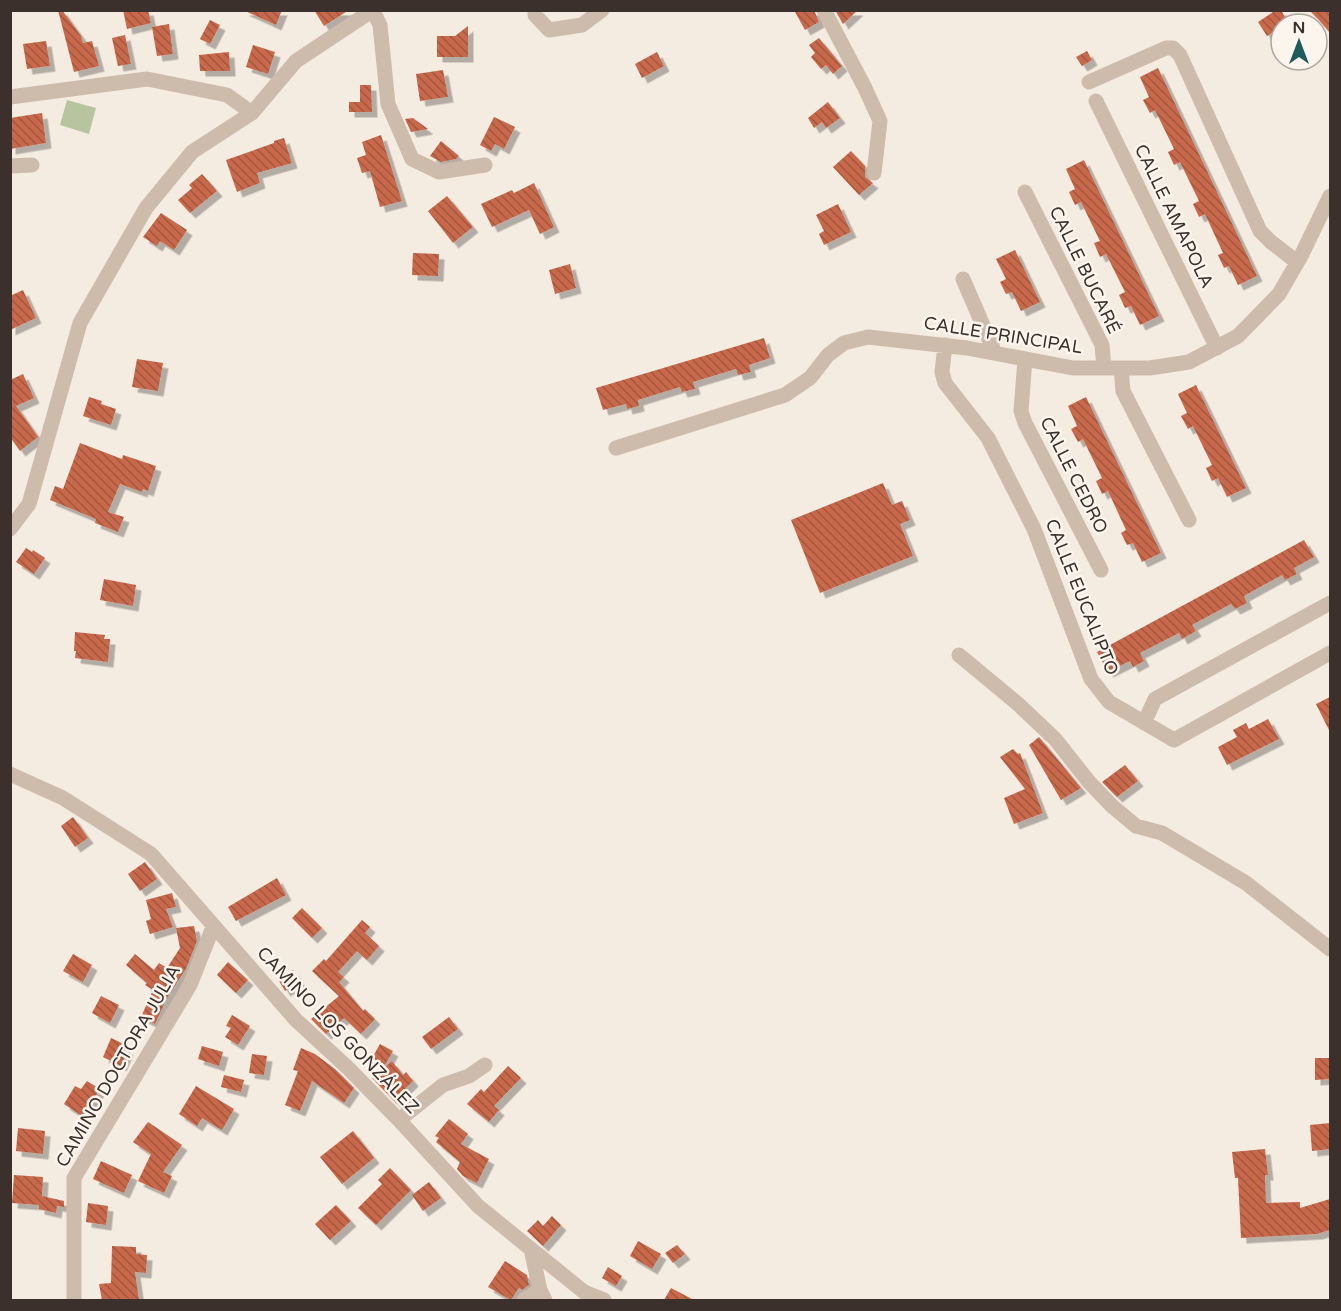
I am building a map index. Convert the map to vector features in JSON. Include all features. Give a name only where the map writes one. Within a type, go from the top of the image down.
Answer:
[{"type":"street","points":[[535,10],[535,15],[549,30],[582,25],[602,10]]},
{"type":"street","points":[[824,10],[880,120],[874,173]]},
{"type":"street","points":[[10,529],[29,504],[80,323],[146,208],[192,152],[252,113],[296,61],[373,11],[380,25],[388,104],[412,159],[439,172],[485,165]]},
{"type":"street","points":[[1089,82],[1166,48],[1173,48],[1180,55],[1260,231],[1297,262]]},
{"type":"street","points":[[10,97],[147,79],[227,95],[252,113]]},
{"type":"street","name":"CALLE AMAPOLA","points":[[1096,101],[1217,348]]},
{"type":"street","points":[[10,166],[32,165]]},
{"type":"street","name":"CALLE BUCARÉ","points":[[1025,192],[1102,345],[1104,368]]},
{"type":"street","name":"CALLE PRINCIPAL","points":[[616,448],[785,395],[810,378],[828,356],[844,343],[868,337],[945,345],[1073,368],[1150,368],[1189,362],[1238,336],[1279,294],[1330,196]]},
{"type":"street","points":[[963,279],[995,353]]},
{"type":"street","name":"CALLE EUCALIPTO","points":[[945,345],[942,372],[945,383],[988,438],[1034,528],[1091,679],[1109,702],[1174,740],[1330,653]]},
{"type":"street","name":"CALLE CEDRO","points":[[1025,359],[1021,411],[1025,423],[1101,570]]},
{"type":"street","points":[[1121,368],[1123,391],[1189,520]]},
{"type":"street","points":[[1144,723],[1155,699],[1330,603]]},
{"type":"street","points":[[959,655],[1018,704],[1055,739],[1089,782],[1112,806],[1136,826],[1162,833],[1246,883],[1330,949]]},
{"type":"street","name":"CAMINO LOS GONZÁLEZ","points":[[10,774],[63,798],[151,854],[296,1020],[399,1120],[478,1206],[584,1292],[604,1300]]},
{"type":"street","name":"CAMINO DOCTORA JULIA","points":[[75,1300],[74,1178],[190,985],[213,927]]},
{"type":"street","points":[[399,1120],[443,1085],[469,1076],[485,1065]]},
{"type":"street","points":[[524,1300],[542,1295],[531,1249]]},
{"type":"green space","points":[[67,100],[96,108],[89,134],[60,125]]},
{"type":"building","points":[[58,10],[62,10],[81,36],[83,43],[92,41],[99,66],[74,72]]},
{"type":"building","points":[[123,10],[148,10],[151,23],[127,29]]},
{"type":"building","points":[[243,10],[282,10],[276,25]]},
{"type":"building","points":[[314,10],[349,10],[324,26]]},
{"type":"building","points":[[794,10],[814,10],[819,22],[805,30]]},
{"type":"building","points":[[835,10],[858,10],[843,24]]},
{"type":"building","points":[[1309,10],[1330,10],[1330,33],[1329,12]]},
{"type":"building","points":[[1269,15],[1269,35],[1267,36],[1258,22]]},
{"type":"building","points":[[210,20],[220,25],[210,44],[200,39]]},
{"type":"building","points":[[169,24],[173,54],[157,56],[152,27]]},
{"type":"building","points":[[468,26],[468,57],[437,57],[437,36],[455,36]]},
{"type":"building","points":[[125,35],[131,64],[118,66],[112,38]]},
{"type":"building","points":[[819,38],[842,66],[833,74],[826,65],[821,69],[811,57],[815,53],[809,45]]},
{"type":"building","points":[[46,41],[50,66],[27,69],[23,44]]},
{"type":"building","points":[[253,45],[275,52],[268,74],[246,67]]},
{"type":"building","points":[[1087,51],[1092,60],[1082,66],[1076,57]]},
{"type":"building","points":[[229,52],[230,71],[200,71],[199,55]]},
{"type":"building","points":[[657,52],[664,66],[642,78],[635,64]]},
{"type":"building","points":[[1158,68],[1257,276],[1238,285],[1229,266],[1224,268],[1218,255],[1223,253],[1205,214],[1199,217],[1193,204],[1199,201],[1180,162],[1174,165],[1168,152],[1174,149],[1155,110],[1150,113],[1143,100],[1149,97],[1140,77]]},
{"type":"building","points":[[443,70],[448,97],[420,101],[416,74]]},
{"type":"building","points":[[360,85],[371,85],[372,112],[349,112],[349,102],[360,102]]},
{"type":"building","points":[[828,102],[840,118],[826,128],[822,122],[814,128],[808,118]]},
{"type":"building","points":[[42,113],[46,143],[10,149],[10,118]]},
{"type":"building","points":[[494,117],[515,127],[504,149],[495,144],[491,151],[480,145]]},
{"type":"building","points":[[413,118],[428,129],[411,132],[405,119]]},
{"type":"building","points":[[381,135],[402,201],[380,207],[370,171],[362,173],[357,158],[366,155],[362,142]]},
{"type":"building","points":[[284,138],[292,163],[257,173],[260,183],[237,192],[226,160]]},
{"type":"building","points":[[441,141],[459,156],[456,159],[441,162],[430,156]]},
{"type":"building","points":[[851,151],[865,166],[865,177],[873,183],[859,195],[833,167]]},
{"type":"building","points":[[1084,160],[1159,316],[1140,325],[1131,306],[1125,308],[1119,295],[1125,292],[1106,254],[1100,257],[1094,243],[1100,241],[1081,202],[1075,205],[1069,192],[1075,189],[1066,169]]},
{"type":"building","points":[[202,174],[217,191],[190,213],[178,200],[192,188],[189,185]]},
{"type":"building","points":[[534,183],[554,227],[540,234],[529,210],[492,227],[481,204],[512,190],[514,193]]},
{"type":"building","points":[[447,196],[473,227],[453,243],[428,211]]},
{"type":"building","points":[[838,204],[851,232],[824,245],[819,234],[824,231],[816,215]]},
{"type":"building","points":[[161,213],[187,230],[174,250],[160,241],[157,246],[143,237]]},
{"type":"building","points":[[1015,250],[1040,302],[1021,311],[1012,292],[1006,294],[1000,282],[1006,279],[996,259]]},
{"type":"building","points":[[413,253],[439,254],[438,276],[412,275]]},
{"type":"building","points":[[570,264],[576,288],[555,294],[549,270]]},
{"type":"building","points":[[23,290],[36,318],[10,330],[10,296]]},
{"type":"building","points":[[764,338],[770,358],[749,365],[751,372],[738,375],[736,369],[693,382],[695,389],[682,392],[680,387],[638,400],[639,406],[627,409],[626,404],[603,410],[596,388]]},
{"type":"building","points":[[137,359],[163,363],[158,391],[132,387]]},
{"type":"building","points":[[23,374],[34,398],[16,406],[38,437],[20,451],[10,437],[10,380]]},
{"type":"building","points":[[1196,385],[1246,488],[1227,497],[1218,478],[1212,481],[1206,468],[1212,465],[1193,426],[1188,429],[1181,416],[1187,413],[1178,394]]},
{"type":"building","points":[[89,397],[116,409],[111,425],[83,416]]},
{"type":"building","points":[[1086,397],[1161,553],[1142,562],[1133,543],[1127,545],[1121,533],[1126,530],[1108,491],[1102,494],[1096,481],[1102,478],[1083,439],[1078,442],[1071,429],[1077,426],[1068,406]]},
{"type":"building","points":[[80,443],[122,459],[123,455],[156,466],[148,491],[143,489],[142,492],[120,484],[108,512],[124,517],[118,532],[95,523],[96,519],[50,500],[55,486],[63,489]]},
{"type":"building","points":[[883,483],[892,505],[902,501],[910,520],[900,524],[913,556],[820,593],[791,520]]},
{"type":"building","points":[[1304,540],[1314,557],[1294,568],[1297,574],[1285,580],[1282,575],[1244,596],[1247,603],[1235,609],[1231,604],[1192,625],[1196,631],[1182,639],[1179,633],[1140,653],[1144,661],[1133,667],[1130,661],[1108,672],[1097,652]]},
{"type":"building","points":[[26,548],[45,558],[34,574],[16,562]]},
{"type":"building","points":[[104,579],[136,585],[133,606],[100,600]]},
{"type":"building","points":[[75,632],[105,635],[104,639],[110,639],[108,662],[75,658]]},
{"type":"building","points":[[1330,697],[1330,732],[1316,704]]},
{"type":"building","points":[[1268,719],[1279,739],[1227,765],[1218,747],[1237,737],[1233,730],[1246,723],[1249,729]]},
{"type":"building","points":[[1039,737],[1081,788],[1061,800],[1029,745]]},
{"type":"building","points":[[1013,749],[1018,754],[1020,753],[1043,813],[1014,824],[1004,798],[1025,789],[1000,757]]},
{"type":"building","points":[[1125,765],[1138,781],[1117,797],[1102,782]]},
{"type":"building","points":[[73,817],[88,838],[75,847],[61,826]]},
{"type":"building","points":[[145,862],[157,879],[140,891],[128,874]]},
{"type":"building","points":[[277,878],[286,895],[236,921],[228,907]]},
{"type":"building","points":[[172,893],[176,907],[166,909],[173,927],[150,934],[146,921],[151,919],[146,900]]},
{"type":"building","points":[[302,908],[322,928],[312,938],[292,918]]},
{"type":"building","points":[[362,920],[370,927],[365,933],[379,946],[367,960],[357,951],[338,972],[344,977],[339,982],[363,1011],[365,1009],[375,1019],[361,1034],[344,1018],[326,1034],[311,1019],[339,996],[312,971],[324,959],[326,961]]},
{"type":"building","points":[[194,926],[197,941],[186,969],[167,998],[155,1024],[141,1017],[153,990],[126,965],[135,954],[154,970],[159,963],[167,968],[180,948],[176,928]]},
{"type":"building","points":[[73,954],[92,965],[83,982],[63,971]]},
{"type":"building","points":[[228,962],[248,980],[236,993],[217,975]]},
{"type":"building","points":[[293,970],[300,982],[285,991],[278,979]]},
{"type":"building","points":[[101,996],[119,1005],[110,1023],[92,1013]]},
{"type":"building","points":[[232,1015],[250,1026],[238,1045],[225,1037],[231,1028],[226,1026]]},
{"type":"building","points":[[449,1017],[458,1029],[431,1049],[422,1037]]},
{"type":"building","points":[[111,1038],[126,1045],[124,1048],[128,1050],[121,1066],[103,1057]]},
{"type":"building","points":[[380,1044],[393,1051],[385,1065],[372,1058]]},
{"type":"building","points":[[202,1046],[223,1052],[219,1066],[198,1059]]},
{"type":"building","points":[[301,1048],[315,1054],[335,1069],[354,1088],[344,1103],[312,1081],[300,1111],[285,1105],[298,1071],[293,1070]]},
{"type":"building","points":[[252,1054],[267,1056],[264,1075],[249,1073]]},
{"type":"building","points":[[1315,1058],[1330,1058],[1330,1079],[1315,1080]]},
{"type":"building","points":[[392,1061],[403,1075],[406,1072],[413,1081],[405,1089],[408,1092],[405,1098],[397,1104],[372,1078]]},
{"type":"building","points":[[508,1066],[521,1078],[494,1106],[499,1110],[489,1122],[467,1104],[481,1089],[484,1092]]},
{"type":"building","points":[[224,1075],[244,1080],[241,1092],[221,1087]]},
{"type":"building","points":[[87,1081],[100,1089],[82,1116],[64,1104],[75,1086],[81,1089]]},
{"type":"building","points":[[196,1086],[234,1109],[222,1130],[202,1118],[197,1126],[179,1114]]},
{"type":"building","points":[[449,1119],[468,1134],[461,1144],[489,1159],[477,1183],[463,1176],[457,1169],[460,1162],[436,1142],[439,1138],[435,1136]]},
{"type":"building","points":[[148,1122],[182,1145],[163,1172],[172,1176],[164,1193],[138,1181],[151,1154],[133,1142]]},
{"type":"building","points":[[1330,1123],[1330,1149],[1312,1151],[1310,1125]]},
{"type":"building","points":[[18,1128],[45,1131],[43,1154],[16,1151]]},
{"type":"building","points":[[353,1131],[374,1158],[342,1184],[320,1157]]},
{"type":"building","points":[[1265,1149],[1268,1175],[1265,1175],[1266,1203],[1300,1202],[1300,1208],[1330,1199],[1330,1230],[1317,1234],[1241,1238],[1238,1178],[1235,1178],[1232,1152]]},
{"type":"building","points":[[101,1161],[132,1175],[124,1193],[93,1179]]},
{"type":"building","points":[[390,1168],[411,1190],[376,1225],[358,1208],[382,1184],[378,1180]]},
{"type":"building","points":[[14,1175],[43,1177],[42,1196],[64,1201],[64,1207],[57,1206],[56,1213],[39,1209],[39,1205],[12,1203]]},
{"type":"building","points":[[429,1182],[441,1198],[423,1211],[412,1195]]},
{"type":"building","points":[[88,1203],[108,1206],[106,1225],[86,1222]]},
{"type":"building","points":[[336,1205],[351,1221],[330,1240],[315,1224]]},
{"type":"building","points":[[552,1216],[561,1225],[543,1246],[527,1231],[538,1220],[543,1226]]},
{"type":"building","points":[[638,1241],[661,1254],[652,1269],[630,1256]]},
{"type":"building","points":[[677,1245],[685,1254],[673,1263],[665,1253]]},
{"type":"building","points":[[112,1246],[136,1247],[136,1254],[147,1255],[146,1273],[135,1272],[139,1300],[102,1300],[99,1284],[111,1283]]},
{"type":"building","points":[[505,1261],[527,1275],[529,1285],[522,1290],[519,1288],[511,1300],[488,1287]]},
{"type":"building","points":[[608,1267],[622,1276],[616,1286],[602,1278]]},
{"type":"building","points":[[671,1288],[694,1300],[664,1300]]}]
